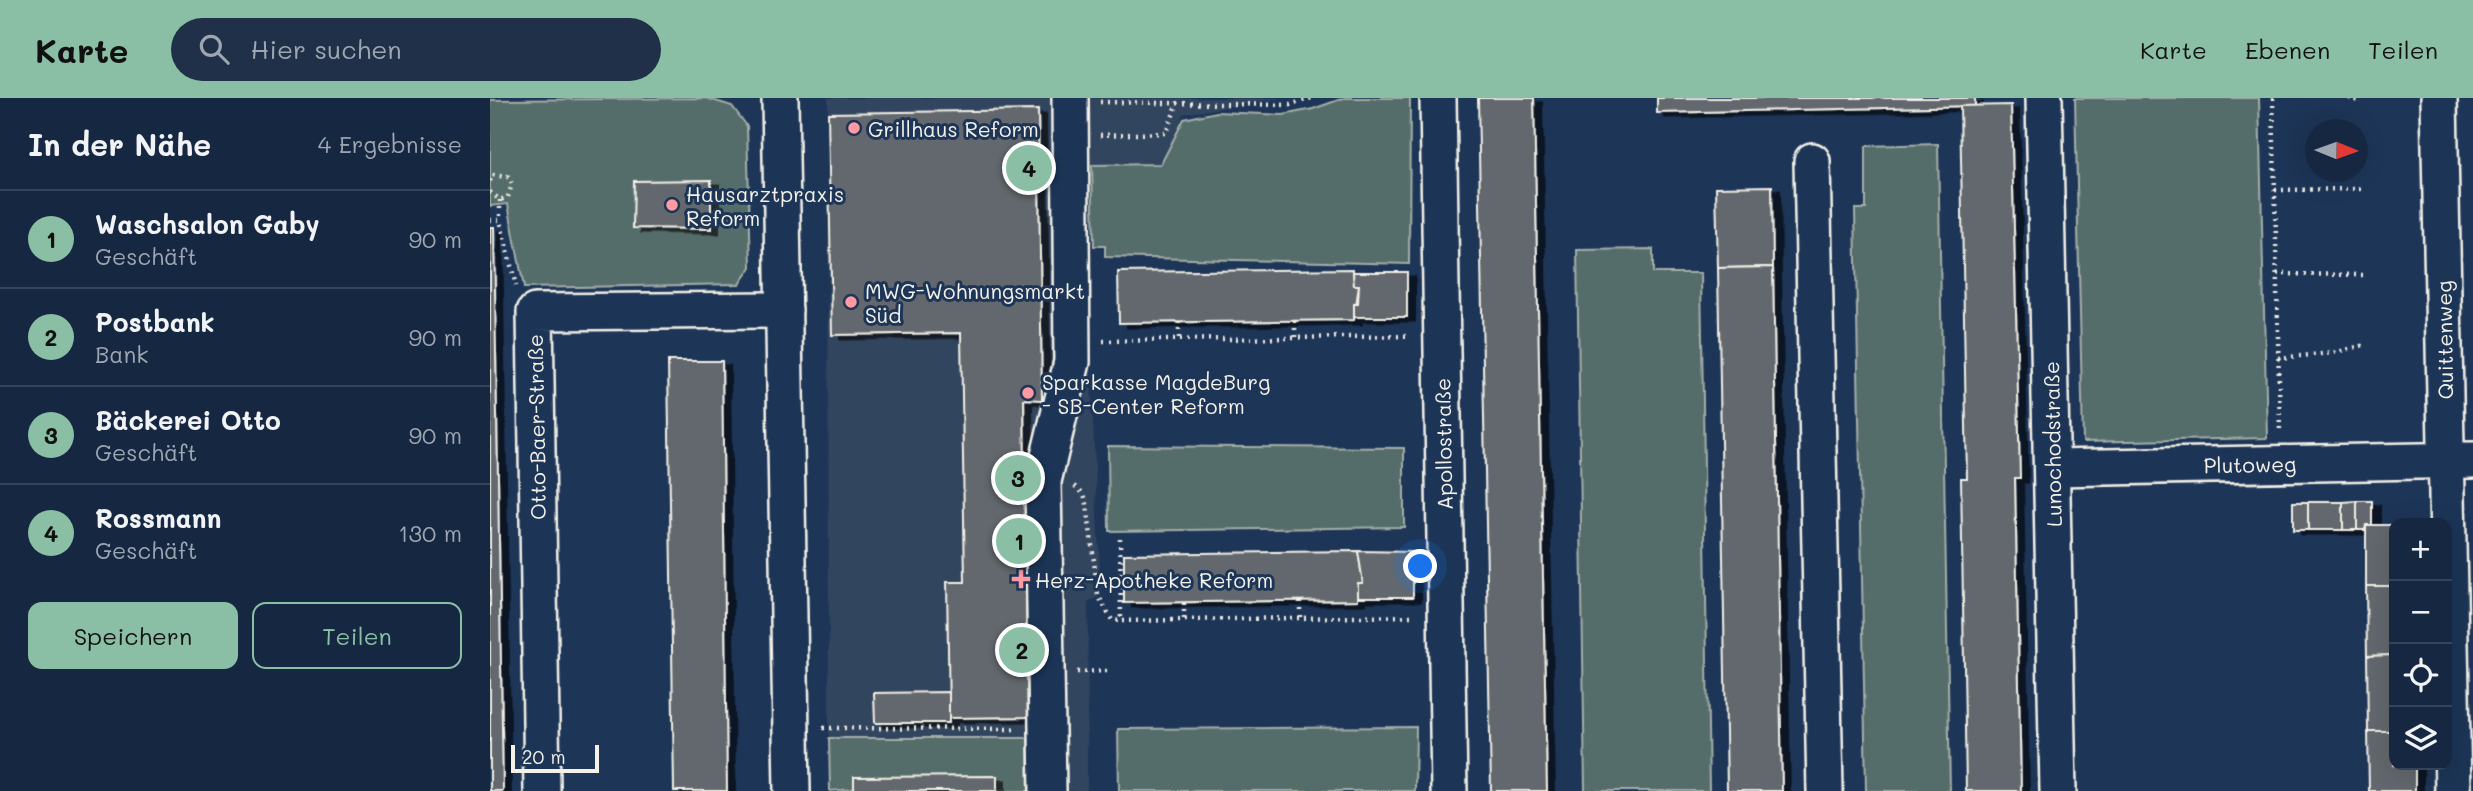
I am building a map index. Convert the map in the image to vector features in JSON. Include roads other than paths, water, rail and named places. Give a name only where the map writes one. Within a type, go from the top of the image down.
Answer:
[{"type":"street","points":[[780,98],[792,791]]},
{"type":"street","name":"Apollostraße","points":[[1438,98],[1449,791]]},
{"type":"street","name":"Lunochodstraße","points":[[2044,98],[2058,791]]},
{"type":"street","name":"Quittenweg","points":[[2439,98],[2460,461],[2454,791]]},
{"type":"street","points":[[1048,791],[1044,481],[1072,362],[1070,112]]},
{"type":"street","points":[[1812,160],[1825,791]]},
{"type":"street","name":"Otto-Baer-Straße","points":[[542,791],[534,312],[784,310]]},
{"type":"street","name":"Plutoweg","points":[[2053,468],[2460,461]]},
{"type":"place","name":"Grillhaus Reform","points":[[854,128]]},
{"type":"place","name":"Rossmann","points":[[1029,168]]},
{"type":"place","name":"Hausarztpraxis Reform","points":[[672,205]]},
{"type":"place","name":"MWG-Wohnungsmarkt Süd","points":[[851,302]]},
{"type":"place","name":"Sparkasse MagdeBurg - SB-Center Reform","points":[[1028,393]]},
{"type":"place","name":"Bäckerei Otto","points":[[1018,478]]},
{"type":"place","name":"Waschsalon Gaby","points":[[1019,541]]},
{"type":"place","name":"Herz-Apotheke Reform","points":[[1021,579]]},
{"type":"place","name":"Postbank","points":[[1022,650]]}]
